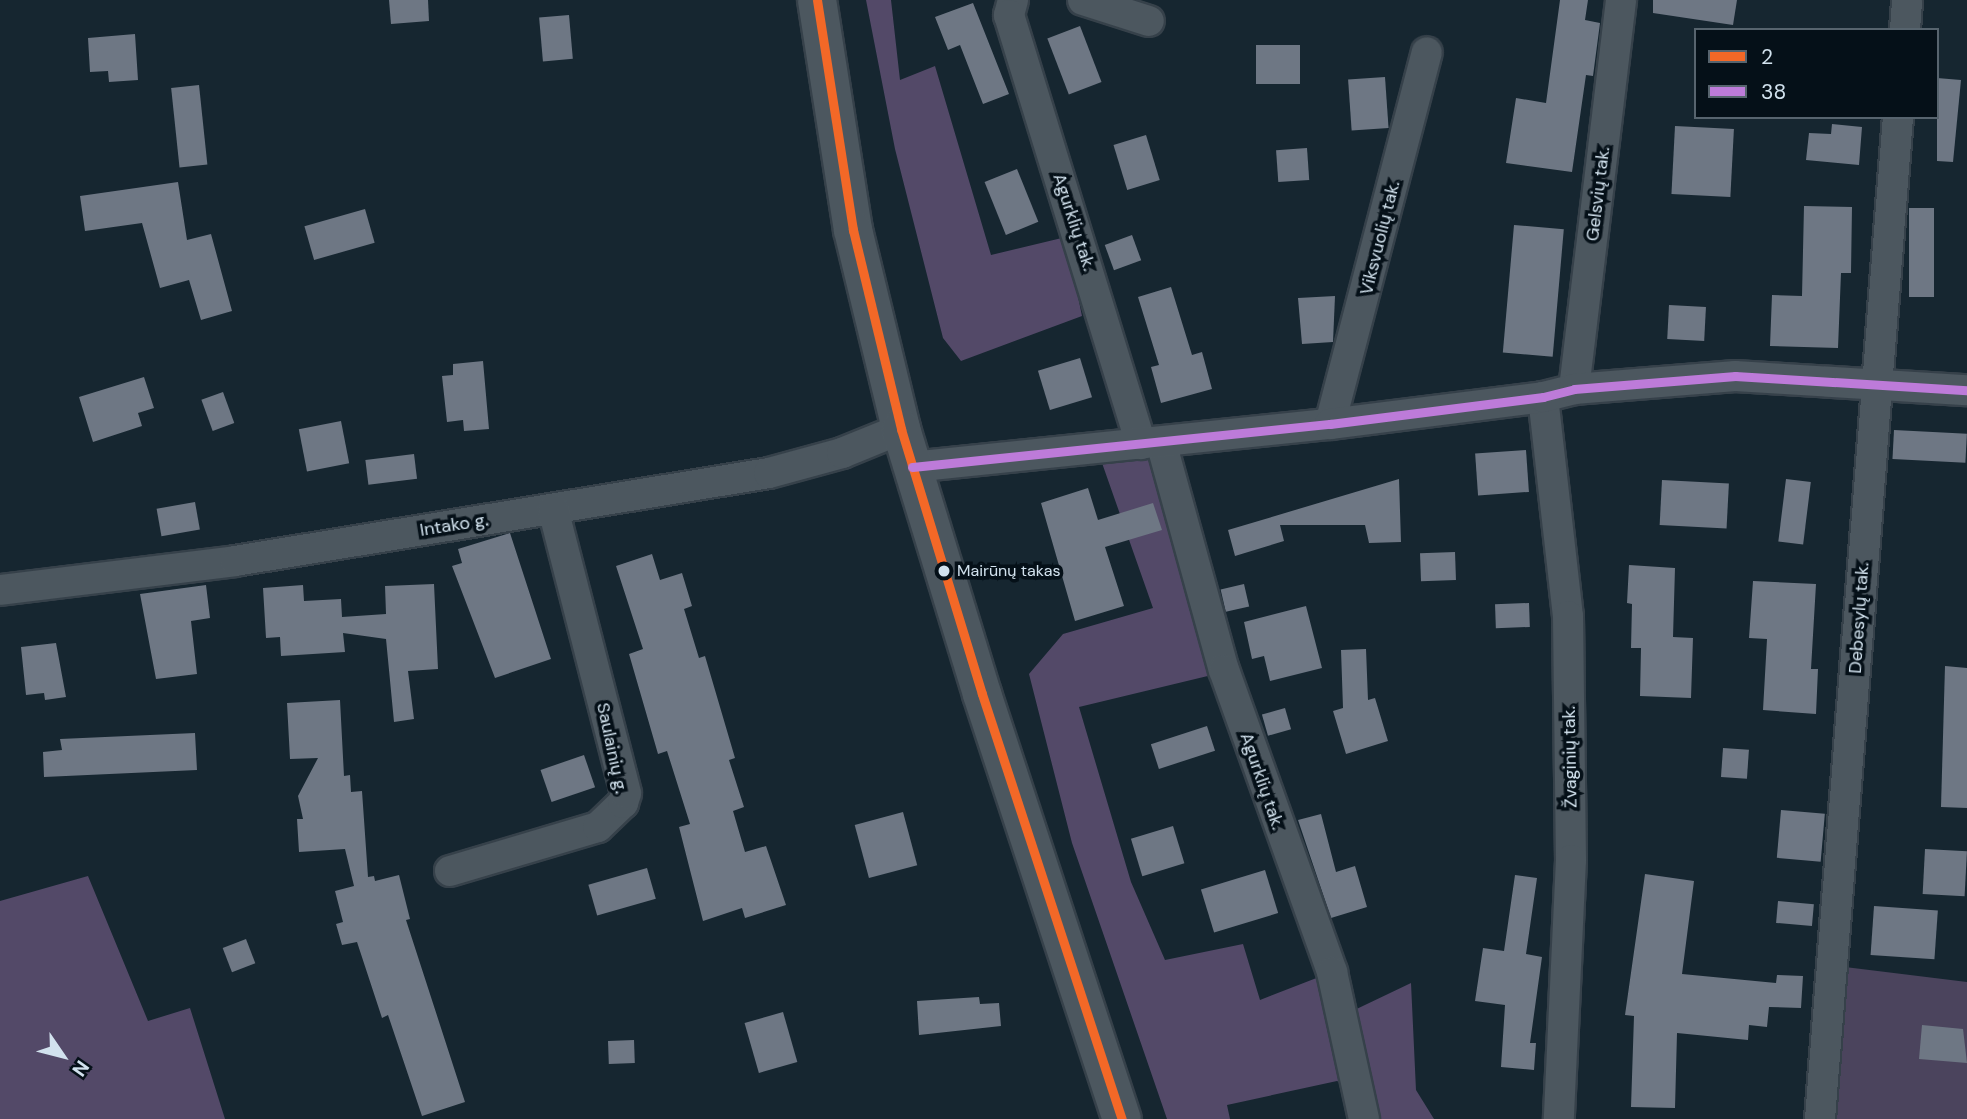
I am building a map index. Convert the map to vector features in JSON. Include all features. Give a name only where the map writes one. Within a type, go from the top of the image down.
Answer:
[{"type":"street","points":[[817,0],[853,230],[901,429],[1122,1119]]},
{"type":"street","name":"Agurklių tak.","points":[[1013,0],[1009,15],[1224,670],[1332,972],[1363,1119]]},
{"type":"street","points":[[1083,0],[1149,21]]},
{"type":"street","name":"Gelsvių tak.","points":[[1574,389],[1621,0]]},
{"type":"street","points":[[1905,28],[1907,0]]},
{"type":"street","name":"Viksvuolių tak.","points":[[1329,424],[1427,52]]},
{"type":"street","name":"Debesylų tak.","points":[[1820,1119],[1898,119]]},
{"type":"street","points":[[912,467],[1329,424],[1543,397],[1574,389],[1735,376],[1967,390]]},
{"type":"street","name":"Žvaginių tak.","points":[[1543,397],[1568,616],[1571,860],[1559,1119]]},
{"type":"street","name":"Intako g.","points":[[0,590],[235,561],[769,473],[842,453],[901,429]]},
{"type":"street","name":"Saulainių g.","points":[[450,870],[598,827],[623,803],[626,793],[553,509]]},
{"type":"shaded area","points":[[866,0],[891,0],[900,80],[935,66],[991,255],[1066,237],[1082,316],[961,361],[943,338],[895,149]]},
{"type":"shaded area","points":[[1159,458],[1216,674],[1079,707],[1131,882],[1165,960],[1243,944],[1260,1000],[1332,972],[1344,1015],[1411,983],[1416,1090],[1434,1119],[1364,1119],[1358,1092],[1337,1081],[1227,1105],[1230,1119],[1167,1119],[1072,843],[1029,674],[1063,634],[1153,608],[1102,463]]},
{"type":"shaded area","points":[[88,876],[148,1021],[190,1008],[225,1119],[0,1119],[0,901]]},
{"type":"shaded area","points":[[1845,967],[1967,982],[1967,1119],[1832,1119]]},
{"type":"building","points":[[389,0],[428,0],[429,21],[391,24]]},
{"type":"building","points":[[1560,0],[1588,0],[1585,20],[1600,23],[1593,76],[1586,75],[1572,172],[1506,163],[1516,98],[1546,103]]},
{"type":"building","points":[[1653,0],[1737,0],[1733,25],[1653,13]]},
{"type":"building","points":[[973,3],[1009,94],[983,104],[960,45],[948,50],[935,17]]},
{"type":"building","points":[[569,15],[573,59],[543,61],[539,18]]},
{"type":"building","points":[[1080,26],[1102,82],[1069,95],[1047,39]]},
{"type":"building","points":[[135,34],[138,80],[109,82],[108,71],[90,72],[88,38]]},
{"type":"building","points":[[1256,45],[1300,45],[1300,84],[1256,84]]},
{"type":"building","points":[[1385,77],[1389,128],[1352,130],[1348,80]]},
{"type":"building","points":[[1939,78],[1961,80],[1953,162],[1937,161]]},
{"type":"building","points":[[199,85],[207,165],[180,167],[171,88]]},
{"type":"building","points":[[1832,124],[1862,127],[1859,165],[1806,160],[1809,133],[1831,134]]},
{"type":"building","points":[[1675,126],[1734,129],[1730,197],[1671,194]]},
{"type":"building","points":[[1146,135],[1160,180],[1127,190],[1113,145]]},
{"type":"building","points":[[1307,148],[1309,180],[1278,182],[1276,150]]},
{"type":"building","points":[[1017,169],[1038,222],[1006,235],[985,182]]},
{"type":"building","points":[[178,182],[187,240],[211,234],[232,311],[201,320],[189,280],[160,288],[142,223],[85,231],[80,196]]},
{"type":"building","points":[[1804,206],[1852,207],[1851,273],[1841,273],[1838,348],[1770,346],[1772,295],[1802,296]]},
{"type":"building","points":[[1909,208],[1934,208],[1934,297],[1909,297]]},
{"type":"building","points":[[365,209],[375,243],[314,260],[304,226]]},
{"type":"building","points":[[1514,225],[1564,229],[1553,357],[1503,353]]},
{"type":"building","points":[[1132,235],[1141,260],[1114,270],[1105,245]]},
{"type":"building","points":[[1171,287],[1192,355],[1202,352],[1212,389],[1161,403],[1151,367],[1159,365],[1138,297]]},
{"type":"building","points":[[1335,296],[1333,342],[1302,344],[1298,298]]},
{"type":"building","points":[[1669,305],[1706,307],[1704,341],[1667,339]]},
{"type":"building","points":[[1080,358],[1092,397],[1050,410],[1038,371]]},
{"type":"building","points":[[483,361],[489,429],[464,431],[463,420],[447,422],[442,376],[453,375],[453,364]]},
{"type":"building","points":[[144,377],[154,408],[138,413],[142,426],[93,442],[79,397]]},
{"type":"building","points":[[223,392],[234,423],[213,431],[201,400]]},
{"type":"building","points":[[341,421],[349,463],[307,471],[299,429]]},
{"type":"building","points":[[1894,430],[1967,434],[1965,463],[1892,459]]},
{"type":"building","points":[[1526,450],[1529,492],[1478,495],[1475,454]]},
{"type":"building","points":[[414,454],[417,479],[368,485],[365,460]]},
{"type":"building","points":[[1399,479],[1401,542],[1369,543],[1365,525],[1280,525],[1284,541],[1235,556],[1228,530]]},
{"type":"building","points":[[1786,479],[1811,482],[1803,545],[1778,542]]},
{"type":"building","points":[[1662,480],[1729,484],[1727,528],[1660,525]]},
{"type":"building","points":[[1088,488],[1098,520],[1153,503],[1162,530],[1105,547],[1124,606],[1075,621],[1041,503]]},
{"type":"building","points":[[195,502],[200,530],[161,536],[157,509]]},
{"type":"building","points":[[510,533],[551,659],[495,678],[452,566],[462,563],[458,549]]},
{"type":"building","points":[[1455,552],[1456,580],[1421,581],[1420,553]]},
{"type":"building","points":[[652,554],[660,580],[682,573],[692,606],[684,609],[699,658],[705,656],[735,758],[729,760],[744,807],[733,811],[745,852],[766,846],[786,905],[745,918],[742,908],[703,921],[679,827],[690,824],[667,751],[658,754],[629,654],[643,649],[616,566]]},
{"type":"building","points":[[1629,565],[1675,568],[1673,637],[1693,638],[1691,698],[1640,696],[1641,648],[1631,648],[1632,604],[1627,603]]},
{"type":"building","points":[[1753,581],[1816,584],[1811,669],[1818,669],[1816,714],[1763,710],[1767,639],[1749,638]]},
{"type":"building","points":[[434,584],[438,669],[408,671],[414,719],[394,722],[386,639],[343,633],[345,652],[281,656],[280,637],[266,638],[263,588],[303,585],[304,601],[341,599],[342,617],[386,614],[385,586]]},
{"type":"building","points":[[1244,584],[1249,606],[1226,612],[1221,589]]},
{"type":"building","points":[[206,585],[210,618],[191,621],[197,674],[156,679],[140,594]]},
{"type":"building","points":[[1529,603],[1530,627],[1496,628],[1495,604]]},
{"type":"building","points":[[1306,606],[1322,668],[1270,681],[1264,656],[1252,659],[1244,622]]},
{"type":"building","points":[[56,643],[66,697],[45,700],[44,693],[26,695],[21,647]]},
{"type":"building","points":[[1366,649],[1368,700],[1375,698],[1388,741],[1346,754],[1333,711],[1343,708],[1341,650]]},
{"type":"building","points":[[1945,666],[1967,668],[1967,808],[1941,807]]},
{"type":"building","points":[[340,700],[344,776],[350,775],[351,792],[362,791],[368,877],[374,876],[375,881],[399,875],[410,919],[406,920],[465,1102],[422,1116],[388,1015],[382,1018],[357,942],[342,945],[336,924],[343,922],[335,891],[354,886],[345,849],[299,852],[297,819],[303,819],[298,796],[318,758],[290,759],[287,703]]},
{"type":"building","points":[[1285,708],[1291,729],[1268,736],[1262,715]]},
{"type":"building","points":[[1207,726],[1215,751],[1159,769],[1151,744]]},
{"type":"building","points":[[195,733],[197,770],[44,777],[43,752],[62,750],[60,739]]},
{"type":"building","points":[[1723,748],[1749,750],[1747,779],[1721,777]]},
{"type":"building","points":[[584,755],[595,787],[552,802],[541,770]]},
{"type":"building","points":[[1781,810],[1825,814],[1821,862],[1777,858]]},
{"type":"building","points":[[903,812],[917,865],[869,878],[855,825]]},
{"type":"building","points":[[1321,814],[1336,872],[1355,866],[1367,907],[1331,918],[1298,820]]},
{"type":"building","points":[[1173,826],[1184,863],[1142,876],[1131,839]]},
{"type":"building","points":[[1925,849],[1967,851],[1965,896],[1923,894]]},
{"type":"building","points":[[647,868],[656,899],[597,916],[588,885]]},
{"type":"building","points":[[1265,870],[1278,913],[1214,933],[1201,890]]},
{"type":"building","points":[[1645,874],[1694,881],[1682,974],[1776,983],[1777,975],[1803,976],[1801,1008],[1769,1007],[1767,1027],[1749,1025],[1748,1040],[1677,1033],[1675,1108],[1631,1107],[1634,1016],[1625,1015]]},
{"type":"building","points":[[1515,875],[1537,878],[1526,954],[1542,957],[1530,1043],[1536,1043],[1534,1070],[1501,1067],[1505,1005],[1475,1001],[1483,948],[1504,951]]},
{"type":"building","points":[[1778,901],[1814,904],[1812,926],[1776,923]]},
{"type":"building","points":[[1874,906],[1938,910],[1934,959],[1871,955]]},
{"type":"building","points":[[246,939],[255,963],[232,972],[223,948]]},
{"type":"building","points":[[979,997],[980,1004],[999,1003],[1001,1026],[919,1035],[917,1001]]},
{"type":"building","points":[[783,1012],[797,1062],[759,1073],[745,1023]]},
{"type":"building","points":[[1922,1025],[1963,1029],[1967,1063],[1919,1059]]},
{"type":"building","points":[[634,1040],[635,1063],[609,1064],[608,1041]]},
{"type":"transit line","name":"2","points":[[817,0],[853,230],[901,429],[982,694],[1122,1119]]},
{"type":"transit line","name":"38","points":[[912,467],[1330,424],[1543,397],[1574,389],[1735,376],[1967,390]]},
{"type":"place","name":"Mairūnų takas","points":[[944,571]]}]
